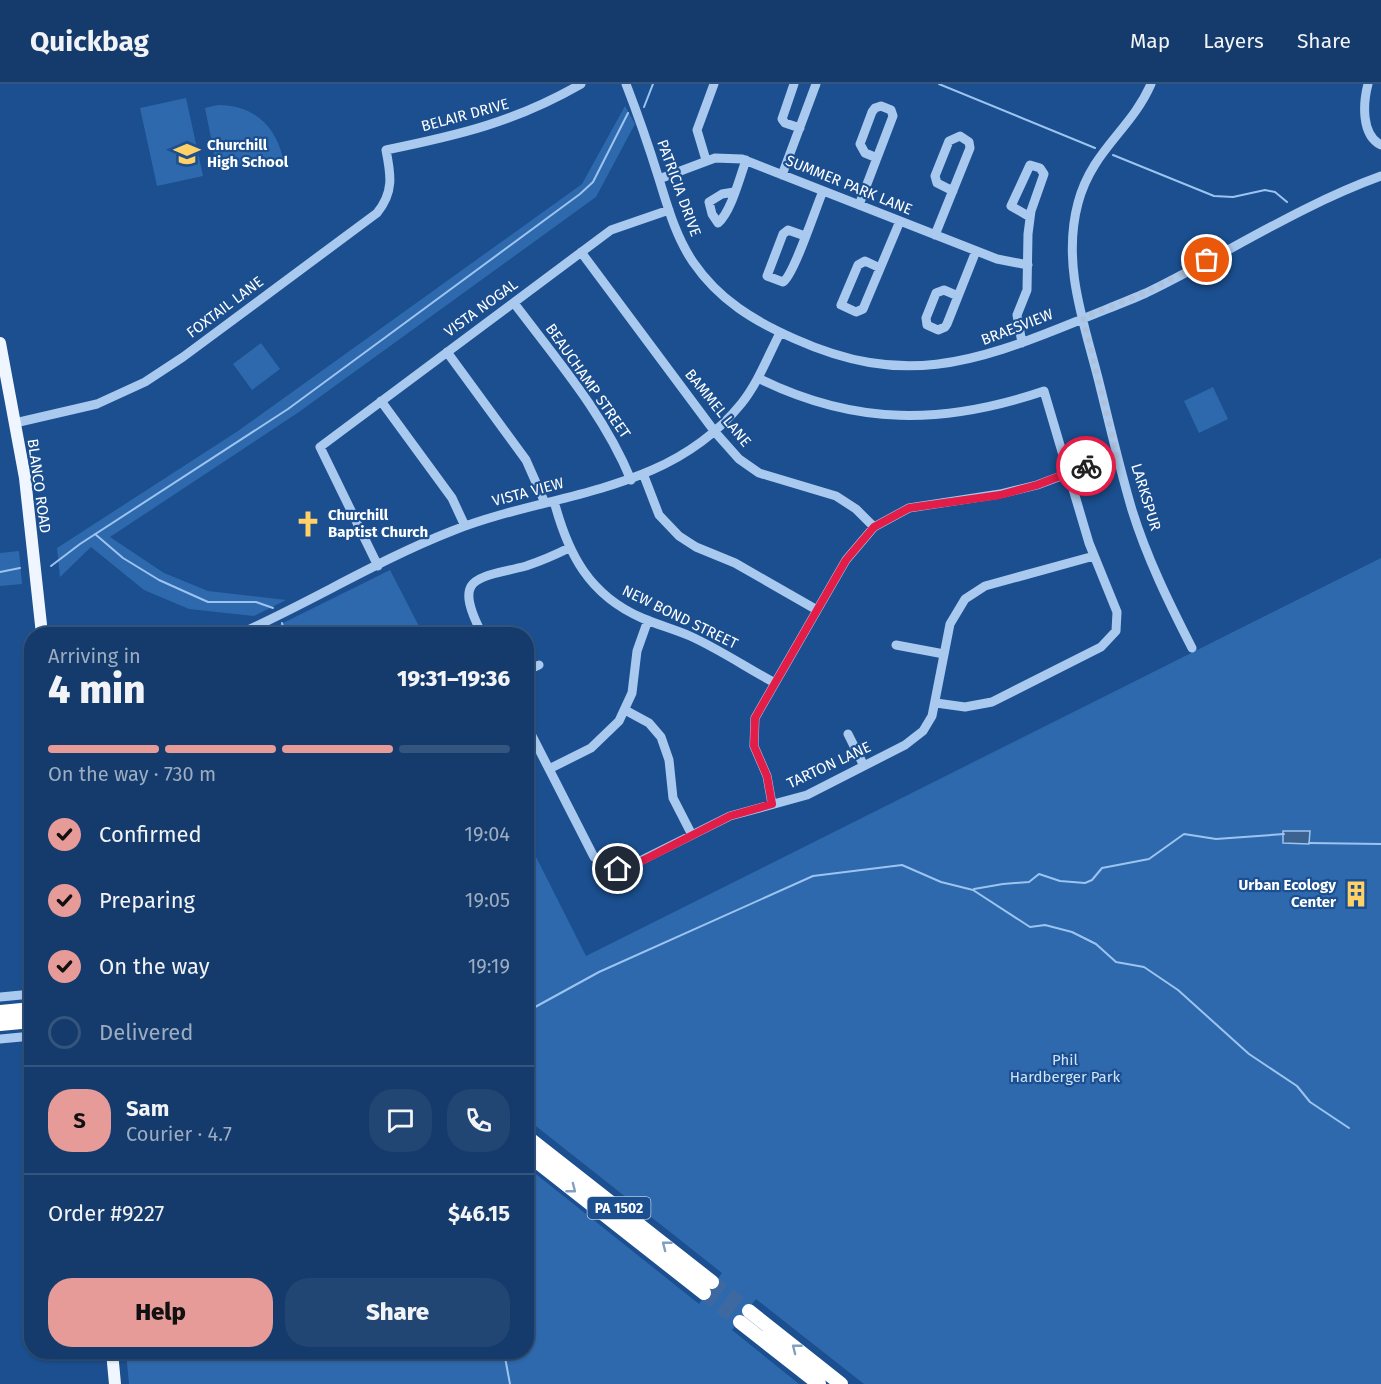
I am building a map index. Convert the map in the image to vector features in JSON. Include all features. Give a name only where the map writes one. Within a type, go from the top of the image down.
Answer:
[{"type":"highway","points":[[0,1012],[24,1010]]},
{"type":"highway","points":[[0,1024],[24,1022]]},
{"type":"highway","name":"PA 1502","points":[[534,1143],[708,1287],[534,1159]]},
{"type":"highway","points":[[819,1384],[744,1316],[842,1384]]},
{"type":"main road","name":"BLANCO ROAD","points":[[0,343],[25,478],[41,627]]},
{"type":"main road","points":[[113,1359],[115,1384]]},
{"type":"street","name":"BELAIR DRIVE","points":[[386,150],[494,125],[549,102],[581,84]]},
{"type":"street","name":"PATRICIA DRIVE","points":[[626,84],[683,245],[712,285],[748,316],[780,333]]},
{"type":"street","points":[[706,160],[697,130],[714,84]]},
{"type":"street","points":[[794,84],[782,119],[800,128]]},
{"type":"street","points":[[782,175],[816,84]]},
{"type":"street","name":"LARKSPUR","points":[[1151,84],[1132,117],[1101,153],[1078,202],[1071,257],[1083,318],[1133,512],[1155,572],[1192,648]]},
{"type":"street","points":[[1368,84],[1366,120],[1371,138],[1380,145]]},
{"type":"street","points":[[859,205],[877,158],[893,116],[891,110],[881,106],[874,108],[860,144],[865,153],[877,158]]},
{"type":"street","points":[[935,235],[970,148],[967,139],[960,136],[949,141],[934,176],[937,183],[953,190]]},
{"type":"street","name":"FOXTAIL LANE","points":[[15,423],[76,411],[105,401],[145,382],[183,357],[377,213],[390,190],[391,181],[386,150]]},
{"type":"street","name":"SUMMER PARK LANE","points":[[659,179],[706,160],[727,156],[746,160],[976,251],[1008,262],[1028,265]]},
{"type":"street","points":[[734,192],[746,160]]},
{"type":"street","points":[[1022,343],[1016,320],[1027,290],[1030,217],[1044,174],[1040,168],[1030,165],[1011,206],[1030,217]]},
{"type":"street","name":"BRAESVIEW","points":[[780,333],[846,358],[903,366],[960,362],[1022,343],[1147,292],[1331,195],[1381,176]]},
{"type":"street","points":[[805,236],[788,231],[783,234],[767,276],[780,282],[786,281],[805,236],[823,191]]},
{"type":"street","name":"VISTA NOGAL","points":[[378,566],[320,447],[581,252],[625,223],[669,210]]},
{"type":"street","points":[[880,268],[865,261],[858,265],[841,303],[844,308],[856,312],[863,309],[900,221]]},
{"type":"street","points":[[958,296],[976,251]]},
{"type":"street","name":"BAMMEL LANE","points":[[581,252],[715,432],[739,459],[759,473],[836,496],[856,509],[874,527]]},
{"type":"street","name":"BEAUCHAMP STREET","points":[[514,303],[610,434],[631,480]]},
{"type":"street","name":"VISTA VIEW","points":[[253,627],[423,543],[465,526],[644,476],[680,458],[715,432],[743,403],[780,333]]},
{"type":"street","name":"NEW BOND STREET","points":[[447,352],[526,460],[550,502],[580,568],[602,592],[628,611],[701,642],[775,683]]},
{"type":"street","points":[[758,378],[803,398],[836,408],[906,417],[975,411],[1044,391],[1094,556],[1117,612],[1116,631],[1101,647],[992,702],[965,707],[936,703]]},
{"type":"street","points":[[381,401],[452,498],[465,526]]},
{"type":"street","points":[[772,804],[767,776],[752,736],[755,718],[853,550],[874,527],[909,508],[1000,495],[1117,455]]},
{"type":"street","points":[[644,476],[659,515],[679,536],[696,547],[735,563],[817,610]]},
{"type":"street","points":[[478,627],[468,600],[477,579],[488,573],[543,560],[569,548]]},
{"type":"street","name":"TARTON LANE","points":[[534,740],[594,857],[609,867],[630,867],[743,810],[807,795],[915,739],[930,721],[936,703],[952,619],[961,603],[975,591],[1094,556]]},
{"type":"street","points":[[549,769],[599,742],[625,710],[634,684],[637,651],[648,620]]},
{"type":"street","points":[[896,645],[944,654]]},
{"type":"street","points":[[534,667],[539,665]]},
{"type":"street","points":[[625,710],[649,723],[661,737],[669,760],[673,798],[692,835]]},
{"type":"street","points":[[848,734],[864,766]]},
{"type":"street","points":[[0,997],[24,995]]},
{"type":"street","points":[[0,1039],[24,1037]]},
{"type":"green space","points":[[186,98],[203,176],[157,186],[140,108]]},
{"type":"green space","points":[[218,105],[242,109],[261,119],[274,136],[283,158],[222,171],[217,168],[205,108]]},
{"type":"green space","points":[[625,106],[635,124],[596,197],[299,412],[110,537],[164,573],[208,591],[286,600],[254,616],[189,609],[144,590],[91,547],[60,577],[57,548],[238,431],[582,184]]},
{"type":"green space","points":[[261,343],[280,369],[252,390],[233,364]]},
{"type":"green space","points":[[1213,387],[1228,419],[1199,433],[1184,401]]},
{"type":"green space","points":[[19,551],[22,584],[0,586],[0,553]]},
{"type":"green space","name":"Phil Hardberger Park","points":[[1381,558],[1381,1384],[864,1384],[756,1299],[732,1330],[799,1384],[129,1384],[127,1359],[534,1359],[534,1173],[699,1304],[722,1273],[534,1125],[534,853],[586,956]]},
{"type":"green space","points":[[390,570],[419,627],[275,627]]},
{"type":"shaded area","points":[[1283,831],[1310,831],[1309,844],[1283,843]]},
{"type":"waterway","points":[[644,107],[653,84]]},
{"type":"waterway","points":[[939,84],[1095,148]]},
{"type":"waterway","points":[[51,566],[80,544],[288,409],[580,194],[593,182],[628,113]]},
{"type":"waterway","points":[[1113,155],[1214,196],[1233,197],[1265,190],[1275,192],[1287,202]]},
{"type":"waterway","points":[[95,534],[123,558],[159,580],[208,602],[256,602],[273,608]]},
{"type":"waterway","points":[[0,572],[20,568]]},
{"type":"waterway","points":[[282,623],[283,627]]},
{"type":"waterway","points":[[974,889],[1029,882],[1039,874],[1060,881],[1085,883],[1092,880],[1102,868],[1149,859],[1184,834],[1216,839],[1284,834]]},
{"type":"waterway","points":[[1309,843],[1381,844]]},
{"type":"waterway","points":[[534,1008],[599,972],[813,876],[902,865],[941,882],[973,890],[1030,927],[1045,925],[1072,932],[1096,944],[1116,962],[1144,967],[1178,990],[1249,1054],[1297,1086],[1310,1102],[1349,1128]]},
{"type":"waterway","points":[[505,1359],[510,1384]]},
{"type":"tunnel","points":[[712,1282],[749,1311]]},
{"type":"tunnel","points":[[704,1293],[740,1322]]},
{"type":"way so far","points":[[1086,466],[1117,455],[1083,318],[1147,292],[1207,260]]},
{"type":"place","name":"Churchill High School","points":[[187,154]]},
{"type":"place","name":"Churchill Baptist Church","points":[[308,524]]},
{"type":"place","name":"Urban Ecology Center","points":[[1356,894]]},
{"type":"route","points":[[618,869],[630,867],[743,810],[772,804],[767,776],[752,736],[755,718],[846,560],[874,527],[909,508],[1000,495],[1037,485],[1086,466]]}]
